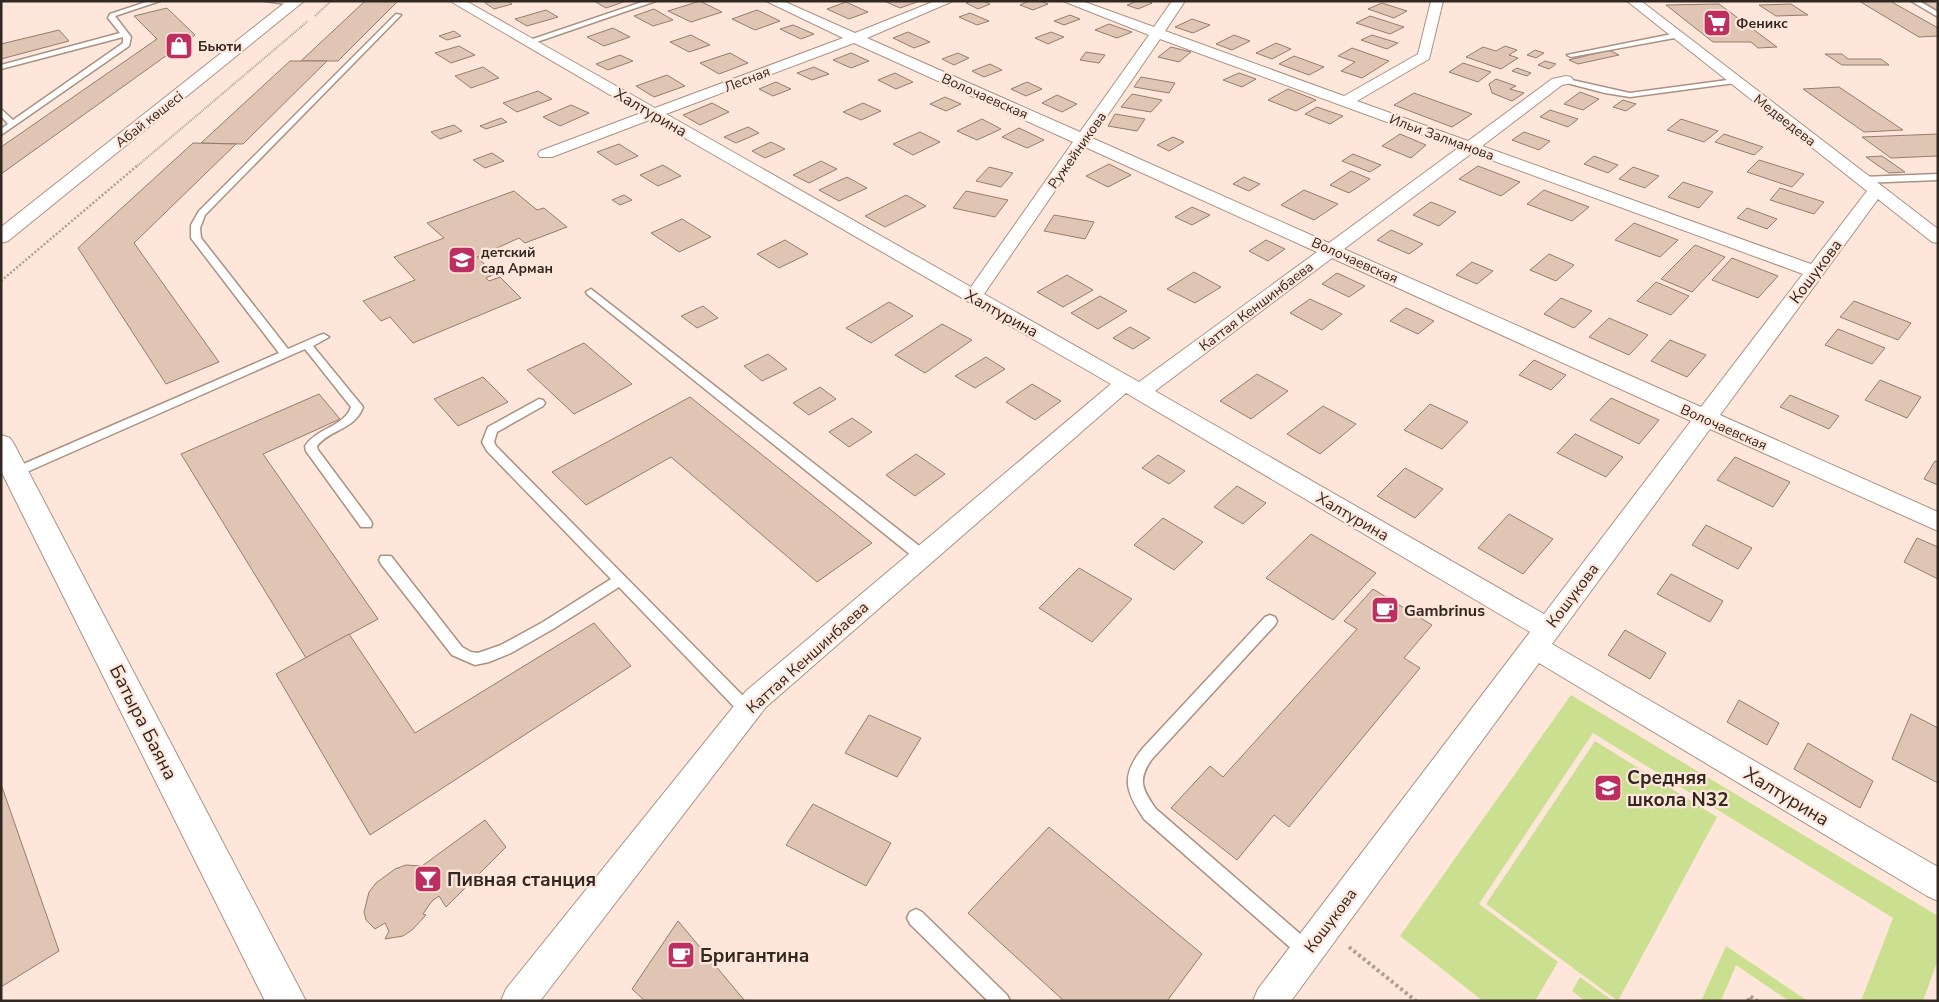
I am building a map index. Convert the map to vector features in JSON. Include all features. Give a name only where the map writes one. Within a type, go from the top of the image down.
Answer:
[{"type":"street","name":"Халтурина","points":[[456,1],[1133,387],[1540,637],[1938,885]]},
{"type":"street","name":"Волочаевская","points":[[772,1],[1938,522]]},
{"type":"street","name":"Лесная","points":[[546,154],[855,38],[947,1]]},
{"type":"street","name":"Ильи Залманова","points":[[1069,1],[1814,272]]},
{"type":"street","name":"Ружейникова","points":[[973,297],[1179,1]]},
{"type":"street","points":[[1346,101],[1424,56],[1437,1]]},
{"type":"street","name":"Медведева","points":[[1633,1],[1938,238]]},
{"type":"street","name":"Абай көшесі","points":[[1,237],[296,2]]},
{"type":"street","name":"Каттая Кеншинбаева","points":[[518,1001],[756,699],[922,556],[1133,387],[1332,250],[1557,82],[1566,80]]},
{"type":"street","name":"Кошукова","points":[[1270,1001],[1814,272],[1869,185]]},
{"type":"street","points":[[1,232],[25,218]]},
{"type":"street","name":"Батыра Баяна","points":[[9,458],[286,1001]]},
{"type":"lane","points":[[1,133],[123,47],[128,39],[111,18],[112,15],[157,1]]},
{"type":"lane","points":[[268,1],[296,2]]},
{"type":"lane","points":[[528,42],[653,1]]},
{"type":"lane","points":[[1914,1],[1938,15]]},
{"type":"lane","points":[[285,353],[196,238],[194,230],[196,222],[207,207],[398,15]]},
{"type":"lane","points":[[1,66],[124,34]]},
{"type":"lane","points":[[1571,55],[1677,36]]},
{"type":"lane","points":[[1566,80],[1617,94],[1735,81]]},
{"type":"lane","points":[[1,111],[13,125]]},
{"type":"lane","points":[[1869,185],[1938,177]]},
{"type":"lane","points":[[591,292],[922,556]]},
{"type":"lane","points":[[9,458],[324,337]]},
{"type":"lane","points":[[306,344],[357,407],[352,418],[322,434],[311,446],[312,451],[366,524]]},
{"type":"lane","points":[[539,403],[492,430],[488,442],[492,448],[747,710]]},
{"type":"lane","points":[[386,560],[457,651],[466,657],[479,660],[509,648],[620,580]]},
{"type":"lane","points":[[1270,621],[1147,754],[1138,766],[1134,780],[1137,796],[1150,814],[1307,951]]},
{"type":"lane","points":[[916,918],[1001,1001]]},
{"type":"path","points":[[1,281],[331,1]]},
{"type":"path","points":[[1325,927],[1416,1001]]},
{"type":"path","points":[[1748,1001],[1750,996],[1757,1001]]},
{"type":"green space","points":[[1571,695],[1938,916],[1938,959],[1923,1001],[1861,1001],[1893,918],[1593,733],[1479,904],[1558,962],[1535,1001],[1483,1001],[1400,936]]},
{"type":"green space","points":[[1595,741],[1717,817],[1618,1001],[1486,904]]},
{"type":"green space","points":[[1726,946],[1808,1001],[1789,1001],[1736,965],[1721,1001],[1701,1001]]},
{"type":"green space","points":[[1580,977],[1613,1001],[1585,1001],[1572,991]]},
{"type":"building","points":[[365,1],[398,1],[338,61],[301,61]]},
{"type":"building","points":[[508,1],[512,4],[494,9],[484,2]]},
{"type":"building","points":[[594,1],[626,1],[606,8]]},
{"type":"building","points":[[700,1],[722,12],[691,22],[668,11]]},
{"type":"building","points":[[884,1],[915,1],[917,2],[900,8]]},
{"type":"building","points":[[983,1],[990,4],[978,9],[966,3]]},
{"type":"building","points":[[1029,1],[1040,1],[1048,4],[1033,10],[1020,5]]},
{"type":"building","points":[[1137,1],[1152,3],[1138,9],[1127,5]]},
{"type":"building","points":[[1859,1],[1890,1],[1938,28],[1938,36],[1919,37]]},
{"type":"building","points":[[1922,1],[1938,1],[1938,11]]},
{"type":"building","points":[[846,2],[868,12],[849,19],[827,9]]},
{"type":"building","points":[[1382,3],[1407,11],[1394,18],[1368,9]]},
{"type":"building","name":"Феникс","points":[[1719,4],[1777,47],[1758,48],[1751,42],[1713,42],[1666,5]]},
{"type":"building","points":[[1791,4],[1808,15],[1776,16],[1759,5]]},
{"type":"building","points":[[167,8],[195,35],[1,174],[1,147],[157,39],[134,16]]},
{"type":"building","points":[[654,9],[673,20],[653,26],[634,16]]},
{"type":"building","points":[[546,10],[558,17],[527,26],[515,19]]},
{"type":"building","points":[[757,10],[780,21],[755,30],[732,19]]},
{"type":"building","points":[[970,13],[989,21],[977,25],[959,17]]},
{"type":"building","points":[[1070,15],[1080,19],[1064,25],[1054,21]]},
{"type":"building","points":[[1370,16],[1404,27],[1390,34],[1356,23]]},
{"type":"building","points":[[1192,19],[1210,25],[1193,33],[1175,27]]},
{"type":"building","points":[[1109,24],[1132,32],[1117,38],[1095,30]]},
{"type":"building","points":[[793,25],[814,34],[801,39],[780,29]]},
{"type":"building","points":[[613,28],[630,37],[604,46],[587,37]]},
{"type":"building","points":[[59,30],[69,41],[1,59],[1,44]]},
{"type":"building","points":[[454,31],[461,36],[447,40],[439,36]]},
{"type":"building","points":[[908,32],[930,42],[914,48],[893,38]]},
{"type":"building","points":[[1051,32],[1064,37],[1048,44],[1035,38]]},
{"type":"building","points":[[691,35],[710,45],[689,52],[670,42]]},
{"type":"building","points":[[1234,35],[1250,41],[1232,50],[1216,44]]},
{"type":"building","points":[[1372,35],[1398,43],[1387,49],[1361,40]]},
{"type":"building","points":[[1276,43],[1291,49],[1272,59],[1256,53]]},
{"type":"building","points":[[459,46],[475,55],[451,63],[435,53]]},
{"type":"building","points":[[1505,46],[1517,50],[1509,55],[1518,58],[1501,69],[1466,57],[1483,47],[1496,51]]},
{"type":"building","points":[[1171,47],[1191,52],[1179,62],[1158,57]]},
{"type":"building","points":[[1352,48],[1389,61],[1362,78],[1341,71],[1355,62],[1338,56]]},
{"type":"building","points":[[1535,50],[1544,53],[1536,58],[1527,55]]},
{"type":"building","points":[[1609,50],[1619,55],[1578,64],[1569,60]]},
{"type":"building","points":[[1086,52],[1105,55],[1099,63],[1080,60]]},
{"type":"building","points":[[730,53],[748,63],[719,74],[700,63]]},
{"type":"building","points":[[851,53],[869,61],[851,68],[833,60]]},
{"type":"building","points":[[958,53],[969,58],[954,65],[942,59]]},
{"type":"building","points":[[1825,54],[1842,54],[1848,59],[1881,59],[1889,65],[1842,65]]},
{"type":"building","points":[[620,55],[633,61],[608,70],[596,64]]},
{"type":"building","points":[[1294,56],[1324,67],[1309,75],[1279,64]]},
{"type":"building","points":[[290,61],[327,61],[243,144],[201,143]]},
{"type":"building","points":[[1545,61],[1556,64],[1549,69],[1538,65]]},
{"type":"building","points":[[1463,63],[1491,72],[1478,82],[1449,72]]},
{"type":"building","points":[[990,64],[1002,70],[984,77],[972,71]]},
{"type":"building","points":[[483,67],[499,78],[471,88],[455,76]]},
{"type":"building","points":[[814,67],[829,74],[812,80],[797,73]]},
{"type":"building","points":[[1517,68],[1531,73],[1527,76],[1512,71]]},
{"type":"building","points":[[895,73],[913,82],[896,89],[878,80]]},
{"type":"building","points":[[1239,73],[1256,79],[1242,87],[1223,80]]},
{"type":"building","points":[[667,75],[685,86],[654,97],[636,86]]},
{"type":"building","points":[[1141,77],[1175,83],[1169,93],[1134,87]]},
{"type":"building","points":[[1496,79],[1516,86],[1510,89],[1524,93],[1512,101],[1492,93],[1489,84]]},
{"type":"building","points":[[776,82],[791,89],[773,96],[759,89]]},
{"type":"building","points":[[1027,82],[1042,89],[1026,96],[1011,89]]},
{"type":"building","points":[[1839,87],[1903,130],[1864,132],[1803,89]]},
{"type":"building","points":[[1288,89],[1316,100],[1296,111],[1268,100]]},
{"type":"building","points":[[538,91],[552,99],[517,112],[503,103]]},
{"type":"building","points":[[1580,92],[1599,99],[1583,110],[1564,104]]},
{"type":"building","points":[[1414,93],[1472,114],[1452,127],[1394,105]]},
{"type":"building","points":[[1132,94],[1162,100],[1151,112],[1121,107]]},
{"type":"building","points":[[1057,95],[1077,104],[1062,112],[1042,103]]},
{"type":"building","points":[[945,97],[961,104],[946,111],[930,104]]},
{"type":"building","points":[[1623,100],[1636,104],[1626,111],[1613,107]]},
{"type":"building","points":[[712,103],[729,112],[700,125],[683,115]]},
{"type":"building","points":[[863,103],[881,111],[861,120],[843,112]]},
{"type":"building","points":[[571,105],[589,113],[560,126],[543,117]]},
{"type":"building","points":[[1317,107],[1343,116],[1330,124],[1305,114]]},
{"type":"building","points":[[1550,110],[1578,119],[1568,127],[1540,117]]},
{"type":"building","points":[[1115,114],[1145,119],[1137,131],[1108,126]]},
{"type":"building","points":[[501,118],[507,122],[486,129],[480,126]]},
{"type":"building","points":[[982,119],[1001,129],[977,140],[957,131]]},
{"type":"building","points":[[1681,119],[1718,131],[1704,142],[1667,130]]},
{"type":"building","points":[[454,125],[462,131],[440,139],[431,132]]},
{"type":"building","points":[[748,127],[759,133],[736,143],[724,137]]},
{"type":"building","points":[[1019,128],[1044,140],[1027,148],[1002,137]]},
{"type":"building","points":[[920,132],[940,142],[913,155],[893,144]]},
{"type":"building","points":[[1524,132],[1550,141],[1539,150],[1512,140]]},
{"type":"building","points":[[1400,134],[1426,145],[1411,158],[1382,146]]},
{"type":"building","points":[[1724,134],[1763,147],[1754,155],[1715,142]]},
{"type":"building","points":[[1938,134],[1938,156],[1891,158],[1862,137]]},
{"type":"building","points":[[1173,137],[1184,142],[1169,151],[1157,145]]},
{"type":"building","points":[[771,142],[785,149],[765,158],[752,151]]},
{"type":"building","points":[[193,143],[236,144],[134,243],[219,362],[166,384],[78,248]]},
{"type":"building","points":[[619,144],[638,156],[616,165],[597,152]]},
{"type":"building","points":[[492,153],[504,161],[485,168],[473,160]]},
{"type":"building","points":[[1353,154],[1381,165],[1370,172],[1342,161]]},
{"type":"building","points":[[1594,156],[1618,165],[1608,173],[1584,164]]},
{"type":"building","points":[[1882,156],[1905,172],[1889,173],[1866,157]]},
{"type":"building","points":[[1759,160],[1804,174],[1792,187],[1747,172]]},
{"type":"building","points":[[821,161],[837,169],[809,183],[793,175]]},
{"type":"building","points":[[1109,164],[1131,175],[1108,187],[1086,176]]},
{"type":"building","points":[[663,165],[681,176],[658,186],[640,175]]},
{"type":"building","points":[[1478,166],[1520,182],[1501,196],[1459,179]]},
{"type":"building","points":[[989,167],[1013,173],[1001,187],[976,181]]},
{"type":"building","points":[[1633,167],[1659,176],[1645,188],[1619,179]]},
{"type":"building","points":[[1351,171],[1370,179],[1349,193],[1330,185]]},
{"type":"building","points":[[847,177],[867,188],[839,201],[819,190]]},
{"type":"building","points":[[1244,177],[1260,184],[1249,191],[1233,184]]},
{"type":"building","points":[[1683,182],[1713,192],[1699,208],[1668,197]]},
{"type":"building","points":[[1780,188],[1824,202],[1814,214],[1770,200]]},
{"type":"building","points":[[1304,190],[1338,204],[1314,220],[1281,205]]},
{"type":"building","points":[[1544,190],[1589,207],[1572,221],[1527,204]]},
{"type":"building","points":[[514,191],[537,210],[544,208],[567,227],[525,243],[519,238],[477,257],[495,274],[486,278],[489,281],[500,277],[521,298],[413,343],[390,317],[381,321],[363,301],[415,280],[394,257],[444,238],[427,223]]},
{"type":"building","points":[[966,191],[1008,200],[995,217],[953,208]]},
{"type":"building","points":[[624,195],[632,200],[620,205],[612,200]]},
{"type":"building","points":[[906,195],[926,206],[885,227],[865,216]]},
{"type":"building","points":[[1431,202],[1456,212],[1439,226],[1413,215]]},
{"type":"building","points":[[1192,207],[1210,215],[1192,225],[1175,217]]},
{"type":"building","points":[[1747,208],[1777,219],[1767,229],[1737,218]]},
{"type":"building","points":[[1054,215],[1094,222],[1085,239],[1044,231]]},
{"type":"building","points":[[682,219],[711,237],[679,252],[651,233]]},
{"type":"building","points":[[1634,223],[1678,240],[1660,257],[1615,240]]},
{"type":"building","points":[[1391,230],[1423,244],[1409,254],[1377,240]]},
{"type":"building","points":[[785,240],[808,254],[779,268],[757,254]]},
{"type":"building","points":[[1266,240],[1285,249],[1268,261],[1249,251]]},
{"type":"building","points":[[1695,245],[1725,257],[1692,292],[1661,279]]},
{"type":"building","points":[[1549,254],[1574,265],[1556,281],[1530,270]]},
{"type":"building","points":[[1732,258],[1778,276],[1758,298],[1712,280]]},
{"type":"building","points":[[1472,262],[1493,271],[1477,284],[1456,275]]},
{"type":"building","points":[[1194,272],[1221,287],[1195,303],[1167,289]]},
{"type":"building","points":[[1337,273],[1365,286],[1349,297],[1322,284]]},
{"type":"building","points":[[1067,275],[1093,290],[1063,307],[1037,292]]},
{"type":"building","points":[[1656,282],[1689,296],[1671,315],[1637,301]]},
{"type":"building","points":[[1100,296],[1127,311],[1098,329],[1071,313]]},
{"type":"building","points":[[1561,298],[1592,311],[1574,328],[1544,314]]},
{"type":"building","points":[[1310,299],[1342,314],[1322,330],[1290,313]]},
{"type":"building","points":[[1854,301],[1911,323],[1898,340],[1840,317]]},
{"type":"building","points":[[889,302],[913,316],[871,343],[846,328]]},
{"type":"building","points":[[703,306],[718,318],[697,328],[681,316]]},
{"type":"building","points":[[1406,308],[1434,321],[1418,334],[1390,321]]},
{"type":"building","points":[[1609,318],[1648,335],[1629,355],[1589,337]]},
{"type":"building","points":[[942,324],[972,340],[925,373],[895,355]]},
{"type":"building","points":[[1130,327],[1150,338],[1133,349],[1113,338]]},
{"type":"building","points":[[1838,329],[1885,348],[1872,364],[1825,345]]},
{"type":"building","points":[[1670,340],[1706,355],[1687,377],[1651,361]]},
{"type":"building","points":[[584,343],[632,384],[574,414],[527,370]]},
{"type":"building","points":[[768,354],[787,369],[762,381],[744,366]]},
{"type":"building","points":[[986,357],[1005,369],[975,388],[955,376]]},
{"type":"building","points":[[1534,360],[1566,375],[1551,390],[1519,375]]},
{"type":"building","points":[[1257,374],[1288,391],[1251,419],[1220,401]]},
{"type":"building","points":[[483,377],[508,402],[458,426],[434,399]]},
{"type":"building","points":[[1880,380],[1921,397],[1907,418],[1865,400]]},
{"type":"building","points":[[1032,384],[1061,401],[1035,420],[1006,402]]},
{"type":"building","points":[[820,387],[836,399],[809,415],[793,403]]},
{"type":"building","points":[[319,394],[340,419],[263,454],[378,619],[306,658],[181,454]]},
{"type":"building","points":[[1790,395],[1839,416],[1829,429],[1780,407]]},
{"type":"building","points":[[690,397],[872,543],[817,582],[671,457],[586,505],[552,472]]},
{"type":"building","points":[[1611,398],[1659,420],[1639,444],[1590,420]]},
{"type":"building","points":[[1430,404],[1468,422],[1442,449],[1404,430]]},
{"type":"building","points":[[1323,406],[1356,424],[1320,454],[1287,434]]},
{"type":"building","points":[[852,418],[872,432],[849,447],[829,432]]},
{"type":"building","points":[[1575,434],[1623,457],[1606,477],[1557,453]]},
{"type":"building","points":[[916,454],[945,474],[915,496],[886,475]]},
{"type":"building","points":[[1158,455],[1185,471],[1169,484],[1142,468]]},
{"type":"building","points":[[1735,457],[1790,482],[1773,507],[1717,480]]},
{"type":"building","points":[[1935,461],[1938,462],[1938,485],[1924,479]]},
{"type":"building","points":[[1405,468],[1443,489],[1415,518],[1377,496]]},
{"type":"building","points":[[1237,486],[1266,503],[1243,524],[1214,507]]},
{"type":"building","points":[[1509,514],[1553,539],[1523,574],[1478,548]]},
{"type":"building","points":[[1163,518],[1203,542],[1174,570],[1134,545]]},
{"type":"building","points":[[1706,525],[1752,548],[1738,569],[1692,545]]},
{"type":"building","points":[[1311,534],[1376,573],[1333,620],[1266,578]]},
{"type":"building","points":[[1917,538],[1938,547],[1938,579],[1904,562]]},
{"type":"building","points":[[1079,568],[1132,599],[1092,642],[1039,608]]},
{"type":"building","points":[[1671,574],[1723,601],[1710,622],[1657,594]]},
{"type":"building","points":[[1373,589],[1432,625],[1404,658],[1420,668],[1289,827],[1274,815],[1237,860],[1171,808],[1210,766],[1223,777],[1357,629],[1344,621]]},
{"type":"building","points":[[594,623],[631,666],[370,835],[276,674],[349,634],[415,733]]},
{"type":"building","points":[[1625,630],[1666,653],[1650,679],[1608,655]]},
{"type":"building","points":[[1739,700],[1779,723],[1767,745],[1727,722]]},
{"type":"building","points":[[1911,714],[1938,728],[1938,783],[1892,759]]},
{"type":"building","points":[[869,715],[921,738],[897,777],[845,753]]},
{"type":"building","points":[[1808,743],[1873,781],[1860,808],[1794,769]]},
{"type":"building","points":[[1,784],[59,951],[1,987]]},
{"type":"building","points":[[813,804],[891,843],[866,886],[786,845]]},
{"type":"building","name":"Пивная станция","points":[[485,820],[506,847],[446,907],[439,896],[432,901],[423,914],[426,915],[412,930],[403,936],[385,939],[389,931],[385,923],[375,929],[366,920],[364,912],[369,892],[376,883],[395,869],[406,865],[422,866]]},
{"type":"building","points":[[1049,827],[1202,954],[1167,1001],[1064,1001],[968,913]]},
{"type":"building","name":"Бригантина","points":[[678,921],[745,1001],[645,1001],[632,989]]},
{"type":"place","name":"Феникс","points":[[1717,23]]},
{"type":"place","name":"Бьюти","points":[[179,46]]},
{"type":"place","name":"детский сад Арман","points":[[462,260]]},
{"type":"place","name":"Gambrinus","points":[[1385,610]]},
{"type":"place","name":"Средняя школа N32","points":[[1608,788]]},
{"type":"place","name":"Пивная станция","points":[[428,879]]},
{"type":"place","name":"Бригантина","points":[[681,955]]}]
